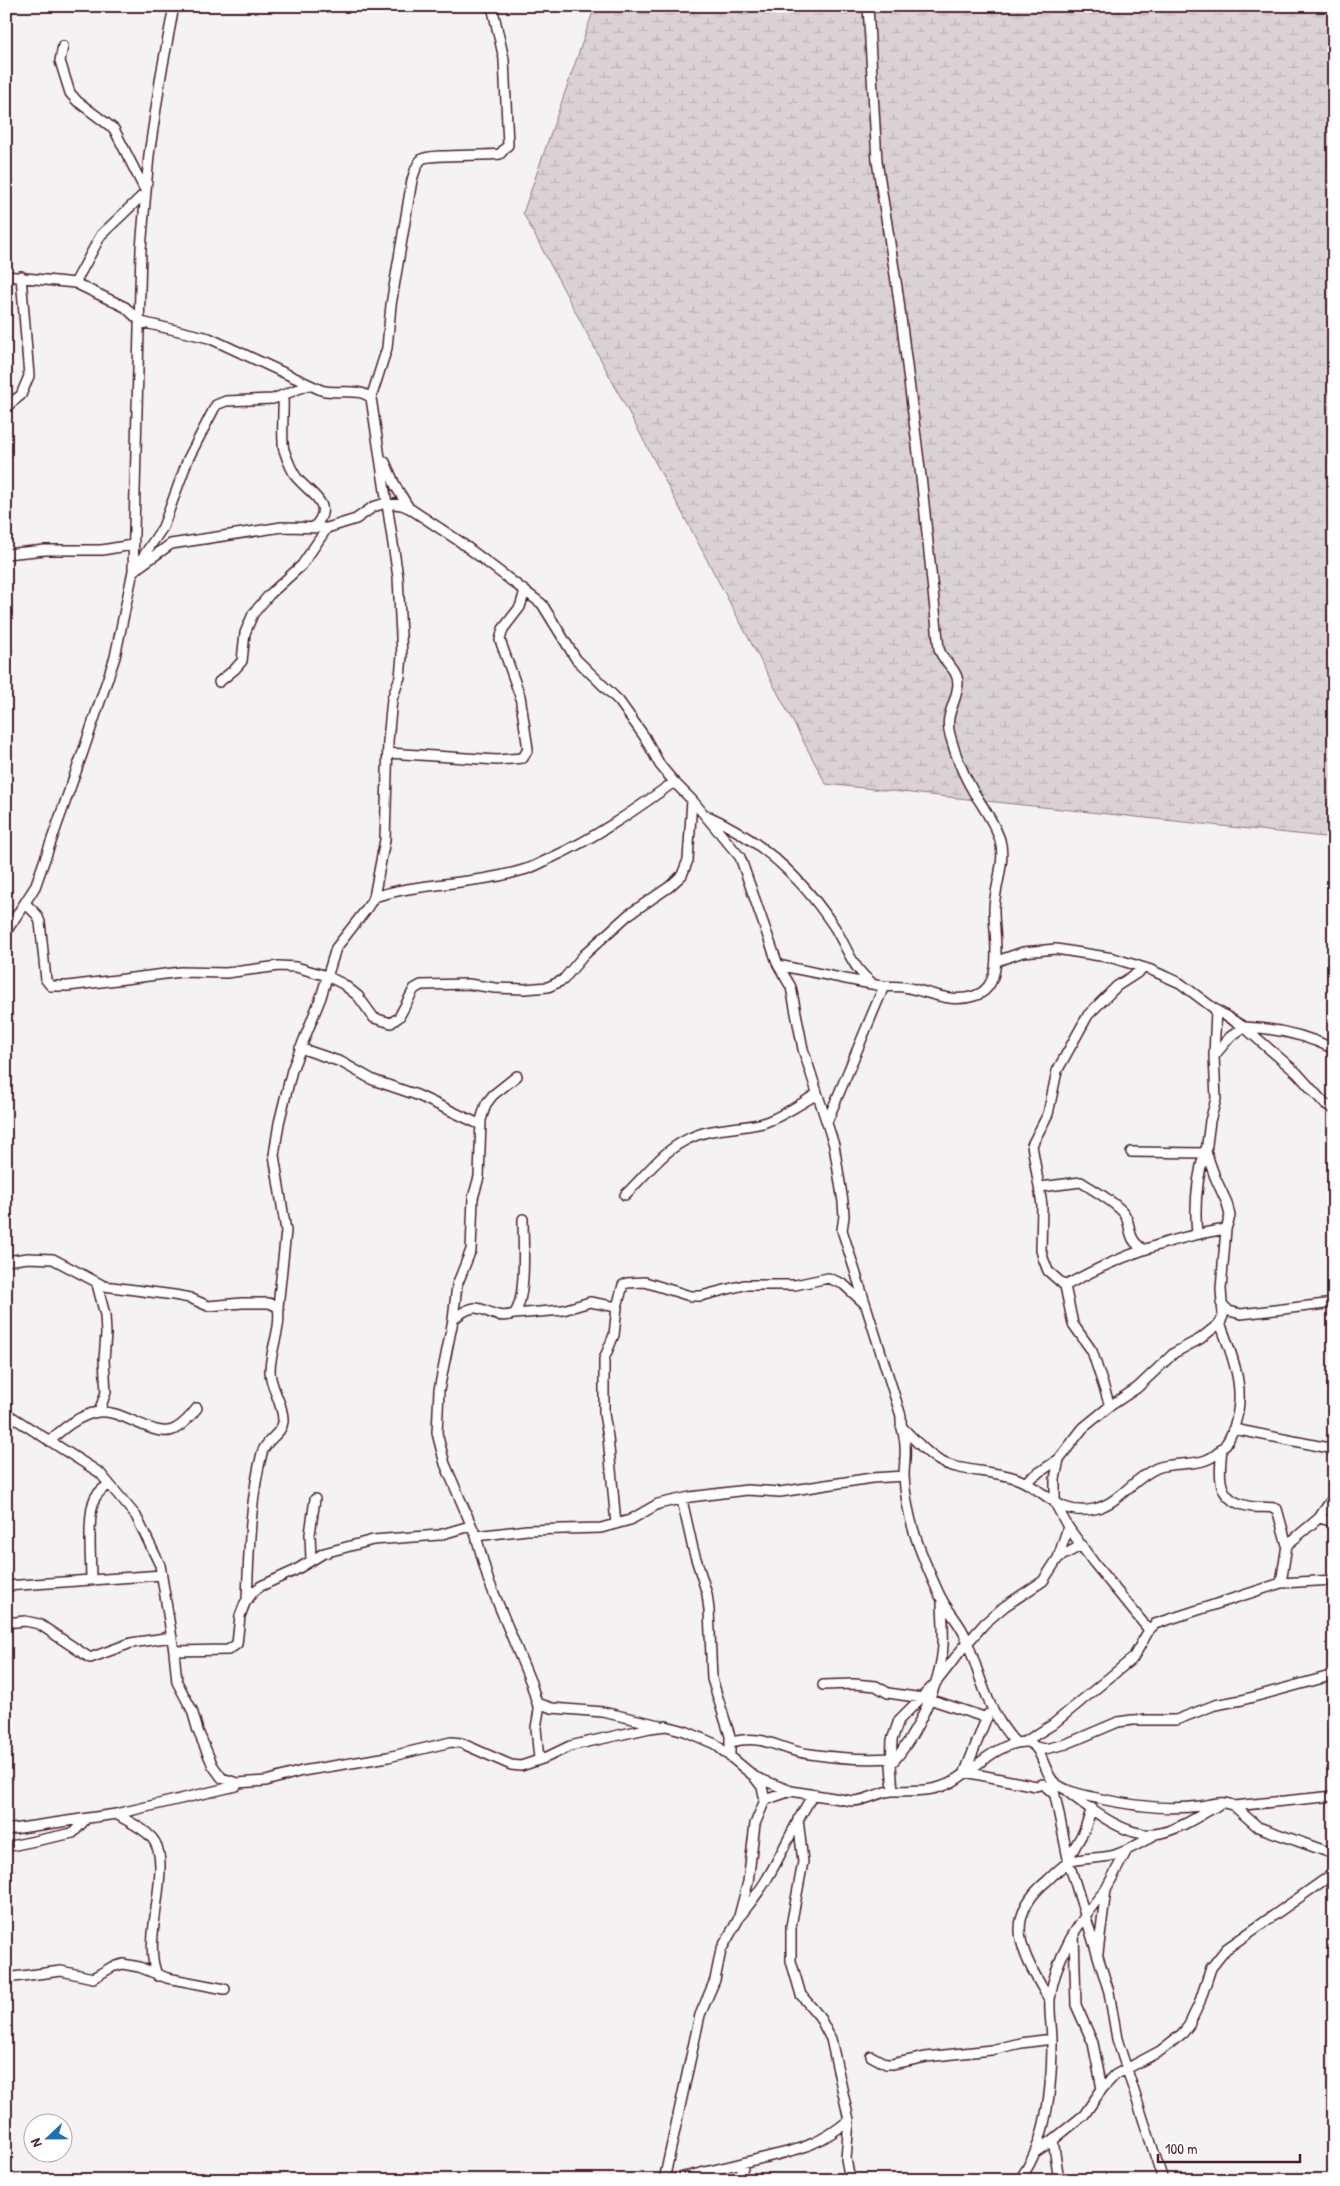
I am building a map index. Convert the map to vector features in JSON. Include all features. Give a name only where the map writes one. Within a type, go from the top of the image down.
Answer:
[{"type":"street","points":[[6,932],[26,904],[35,887],[115,657],[133,571],[132,545],[141,322],[140,274],[146,192],[161,75],[174,6]]},
{"type":"street","points":[[174,1651],[228,1650],[233,1648],[239,1640],[240,1616],[247,1600],[252,1515],[260,1462],[266,1442],[277,1432],[283,1422],[270,1372],[279,1319],[278,1307],[286,1231],[274,1155],[280,1116],[300,1048],[318,1008],[336,948],[374,897],[387,826],[388,753],[392,699],[400,677],[402,656],[398,577],[385,503],[380,450],[371,398],[387,348],[391,305],[412,180],[418,165],[424,158],[434,156],[470,157],[500,154],[508,145],[504,59],[492,6]]},
{"type":"street","points":[[778,966],[879,985],[904,987],[944,998],[966,998],[984,992],[990,985],[997,962],[994,906],[1001,844],[987,811],[965,775],[949,733],[948,716],[958,685],[956,675],[941,657],[939,649],[922,485],[898,294],[877,161],[868,6]]},
{"type":"street","points":[[63,46],[60,61],[70,92],[77,101],[114,129],[146,192]]},
{"type":"street","points":[[75,283],[101,235],[146,192]]},
{"type":"street","points":[[6,276],[22,276],[75,283],[125,307],[141,322],[209,338],[308,385],[328,392],[359,392],[366,393],[371,398]]},
{"type":"street","points":[[6,407],[22,395],[29,376],[22,276]]},
{"type":"street","points":[[133,571],[163,527],[188,459],[216,404],[226,401],[264,401],[283,396],[308,385]]},
{"type":"street","points":[[283,396],[283,443],[285,452],[293,473],[320,501],[323,512],[320,521],[314,528]]},
{"type":"street","points":[[380,450],[396,487],[409,508]]},
{"type":"street","points":[[133,571],[171,544],[282,527],[327,528],[356,519],[373,507],[385,503],[402,505],[409,508],[459,541],[545,608],[576,659],[624,707],[644,736],[660,765],[740,857],[778,966],[790,988],[803,1049],[834,1145],[840,1176],[844,1216],[842,1230],[901,1416],[900,1425],[905,1442],[904,1476],[909,1514],[916,1542],[942,1599],[959,1623],[990,1705],[1005,1732],[1016,1743]]},
{"type":"street","points":[[218,682],[236,669],[242,661],[245,633],[254,614],[269,596],[302,565],[327,528]]},
{"type":"street","points":[[6,554],[45,550],[102,550],[132,545]]},
{"type":"street","points":[[388,753],[498,760],[523,758],[528,749],[520,696],[500,640],[503,629],[520,607],[525,591]]},
{"type":"street","points":[[374,897],[398,890],[464,882],[525,870],[586,840],[638,808],[674,782]]},
{"type":"street","points":[[26,904],[37,915],[40,922],[46,980],[51,986],[68,986],[181,972],[226,973],[279,966],[296,967],[327,976],[353,991],[374,1018],[387,1023],[399,1017],[414,989],[421,985],[468,984],[495,988],[525,989],[548,987],[569,975],[584,955],[614,927],[669,887],[682,875],[688,860],[692,800]]},
{"type":"street","points":[[704,814],[726,824],[753,841],[792,873],[833,924],[862,975],[879,985]]},
{"type":"street","points":[[997,962],[1023,952],[1056,949],[1113,958],[1145,968],[1180,983],[1216,1010],[1244,1027],[1296,1073],[1324,1103],[1334,1109]]},
{"type":"street","points":[[1110,1406],[1092,1351],[1073,1324],[1064,1286],[1048,1271],[1043,1258],[1040,1187],[1032,1145],[1048,1114],[1052,1086],[1063,1058],[1091,1011],[1117,986],[1145,968]]},
{"type":"street","points":[[827,1122],[879,985]]},
{"type":"street","points":[[1197,1234],[1195,1208],[1204,1153],[1216,1099],[1214,1056],[1216,1010]]},
{"type":"street","points":[[1214,1056],[1230,1038],[1244,1027],[1270,1028],[1306,1038],[1334,1049]]},
{"type":"street","points":[[300,1048],[341,1062],[373,1080],[417,1095],[481,1125]]},
{"type":"street","points":[[517,1076],[492,1095],[486,1104],[481,1125],[480,1168],[473,1198],[471,1250],[457,1284],[453,1320],[439,1390],[438,1433],[445,1464],[470,1526],[476,1536],[488,1579],[524,1662],[537,1703],[539,1715],[536,1738],[539,1759]]},
{"type":"street","points":[[625,1195],[663,1156],[686,1140],[718,1128],[761,1123],[774,1119],[817,1094]]},
{"type":"street","points":[[900,1425],[938,1460],[950,1465],[1006,1475],[1025,1482],[1055,1503],[1070,1510],[1105,1506],[1156,1468],[1167,1464],[1207,1459],[1222,1448],[1234,1429],[1238,1406],[1238,1381],[1220,1323],[1222,1316],[1221,1303],[1226,1229],[1230,1216],[1228,1203],[1215,1177],[1206,1152],[1206,1143]]},
{"type":"street","points":[[1131,1152],[1204,1153]]},
{"type":"street","points":[[1040,1187],[1081,1182],[1124,1213],[1130,1235],[1138,1246],[1143,1249]]},
{"type":"street","points":[[514,1314],[520,1304],[522,1293],[523,1219]]},
{"type":"street","points":[[1064,1286],[1092,1271],[1143,1249],[1197,1234],[1226,1229]]},
{"type":"street","points":[[6,1261],[28,1258],[53,1259],[73,1268],[97,1284],[190,1298],[208,1306],[242,1302],[269,1303],[278,1307]]},
{"type":"street","points":[[616,1524],[608,1436],[604,1414],[604,1359],[615,1330],[617,1307],[622,1288],[627,1283],[652,1283],[690,1296],[701,1296],[744,1285],[795,1285],[828,1278],[843,1284],[866,1304]]},
{"type":"street","points":[[97,1284],[105,1315],[106,1334],[104,1360],[106,1392],[99,1412]]},
{"type":"street","points":[[453,1320],[462,1312],[473,1307],[479,1307],[501,1316],[563,1310],[590,1302],[617,1307]]},
{"type":"street","points":[[1221,1303],[1229,1311],[1241,1314],[1334,1303]]},
{"type":"street","points":[[1025,1482],[1059,1459],[1083,1428],[1110,1406],[1137,1388],[1174,1353],[1200,1339],[1220,1323]]},
{"type":"street","points":[[49,1440],[76,1420],[99,1412],[118,1414],[148,1427],[167,1431],[177,1429],[198,1408]]},
{"type":"street","points":[[6,1413],[92,1466],[132,1510],[145,1532],[160,1565],[174,1651],[176,1682],[192,1710],[198,1731],[210,1759],[222,1778],[237,1783],[266,1781],[302,1771],[388,1757],[451,1742],[461,1744],[511,1765],[521,1766],[570,1746],[666,1726]]},
{"type":"street","points":[[1234,1429],[1334,1449]]},
{"type":"street","points":[[1222,1448],[1220,1482],[1226,1496],[1230,1500],[1246,1506],[1277,1509],[1287,1545],[1281,1583]]},
{"type":"street","points":[[1059,1459],[1054,1479],[1055,1503],[1068,1527],[1094,1563],[1149,1630]]},
{"type":"street","points":[[476,1536],[527,1530],[580,1530],[616,1524],[630,1520],[658,1504],[731,1491],[780,1492],[872,1478],[904,1476]]},
{"type":"street","points":[[91,1580],[91,1518],[94,1501],[109,1484]]},
{"type":"street","points":[[1287,1545],[1319,1518],[1334,1496]]},
{"type":"street","points":[[311,1560],[310,1534],[315,1499]]},
{"type":"street","points":[[682,1500],[693,1549],[707,1594],[712,1679],[731,1742],[730,1757]]},
{"type":"street","points":[[1319,1518],[1334,1522]]},
{"type":"street","points":[[247,1600],[262,1586],[294,1571],[329,1551],[373,1540],[439,1535],[470,1526]]},
{"type":"street","points":[[891,1761],[905,1747],[925,1699],[967,1642],[1005,1606],[1043,1581],[1058,1558],[1068,1527]]},
{"type":"street","points":[[1058,1558],[1082,1545]]},
{"type":"street","points":[[6,1586],[162,1575]]},
{"type":"street","points":[[755,1777],[791,1791],[860,1801],[893,1791],[914,1792],[941,1787],[959,1778],[981,1761],[1016,1743],[1026,1742],[1060,1719],[1132,1658],[1149,1630],[1155,1624],[1281,1583],[1334,1580]]},
{"type":"street","points":[[934,1685],[943,1646],[942,1599]]},
{"type":"street","points":[[6,1623],[25,1621],[39,1624],[90,1658],[131,1643],[172,1637]]},
{"type":"street","points":[[1026,1742],[1045,1749],[1066,1744],[1118,1722],[1132,1720],[1176,1720],[1215,1704],[1242,1700],[1334,1675]]},
{"type":"street","points":[[823,1686],[876,1686],[888,1692],[925,1699],[987,1718]]},
{"type":"street","points":[[893,1791],[892,1740],[899,1720],[925,1699]]},
{"type":"street","points":[[537,1703],[552,1708],[603,1712],[666,1726],[701,1737],[715,1744],[755,1777],[762,1787],[765,1800],[755,1824],[748,1882],[738,1920]]},
{"type":"street","points":[[965,1772],[987,1718],[990,1705]]},
{"type":"street","points":[[731,1742],[752,1738],[786,1749],[810,1754],[891,1761]]},
{"type":"street","points":[[1036,1747],[1052,1781],[1068,1861],[1109,1992],[1117,2040],[1163,2180]]},
{"type":"street","points":[[965,1772],[1036,1786],[1043,1784],[1054,1794]]},
{"type":"street","points":[[1052,1781],[1122,1828],[1146,1834],[1156,1834]]},
{"type":"street","points":[[6,1830],[116,1814],[236,1786],[237,1783]]},
{"type":"street","points":[[1066,1790],[1106,1800],[1144,1806],[1176,1808],[1334,1796]]},
{"type":"street","points":[[765,1800],[791,1791]]},
{"type":"street","points":[[664,2180],[700,2016],[715,1980],[721,1950],[738,1920],[767,1880],[788,1842],[798,1818],[813,1795]]},
{"type":"street","points":[[1068,1861],[1114,1855],[1156,1834],[1229,1804]]},
{"type":"street","points":[[1229,1804],[1258,1826],[1334,1854]]},
{"type":"street","points":[[1050,2001],[1024,1956],[1020,1935],[1022,1915],[1027,1900],[1036,1889],[1068,1861],[1084,1830],[1092,1808]]},
{"type":"street","points":[[116,1814],[142,1829],[156,1843],[160,1872],[152,1957],[158,1976]]},
{"type":"street","points":[[798,1818],[803,1862],[792,1926],[790,1961],[797,1988],[819,2016],[831,2038],[849,2120],[846,2159],[850,2180]]},
{"type":"street","points":[[6,1847],[73,1833],[86,1819]]},
{"type":"street","points":[[1019,2180],[1026,2172],[1036,2150],[1048,2101],[1052,2040],[1050,2001],[1059,1960],[1085,1915],[1106,1889],[1127,1850]]},
{"type":"street","points":[[1036,2150],[1054,2140],[1084,2115],[1102,2089],[1125,2068],[1160,2051],[1183,2033],[1190,2025],[1211,1968],[1226,1949],[1334,1873]]},
{"type":"street","points":[[1098,1956],[1106,1889]]},
{"type":"street","points":[[1074,1933],[1076,2005],[1093,2043],[1102,2089]]},
{"type":"street","points":[[6,1978],[61,1972],[93,1978],[112,1967],[123,1964],[139,1967],[158,1976],[225,1989]]},
{"type":"street","points":[[871,2056],[886,2064],[892,2064],[926,2057],[991,2050],[1021,2043],[1052,2040]]},
{"type":"street","points":[[670,2180],[731,2168],[809,2147],[832,2134],[849,2120]]},
{"type":"street","points":[[1054,2140],[1059,2180]]},
{"type":"street","points":[[739,2180],[743,2167]]},
{"type":"green space","points":[[595,6],[1334,6],[1334,838],[826,784],[523,213]]}]
